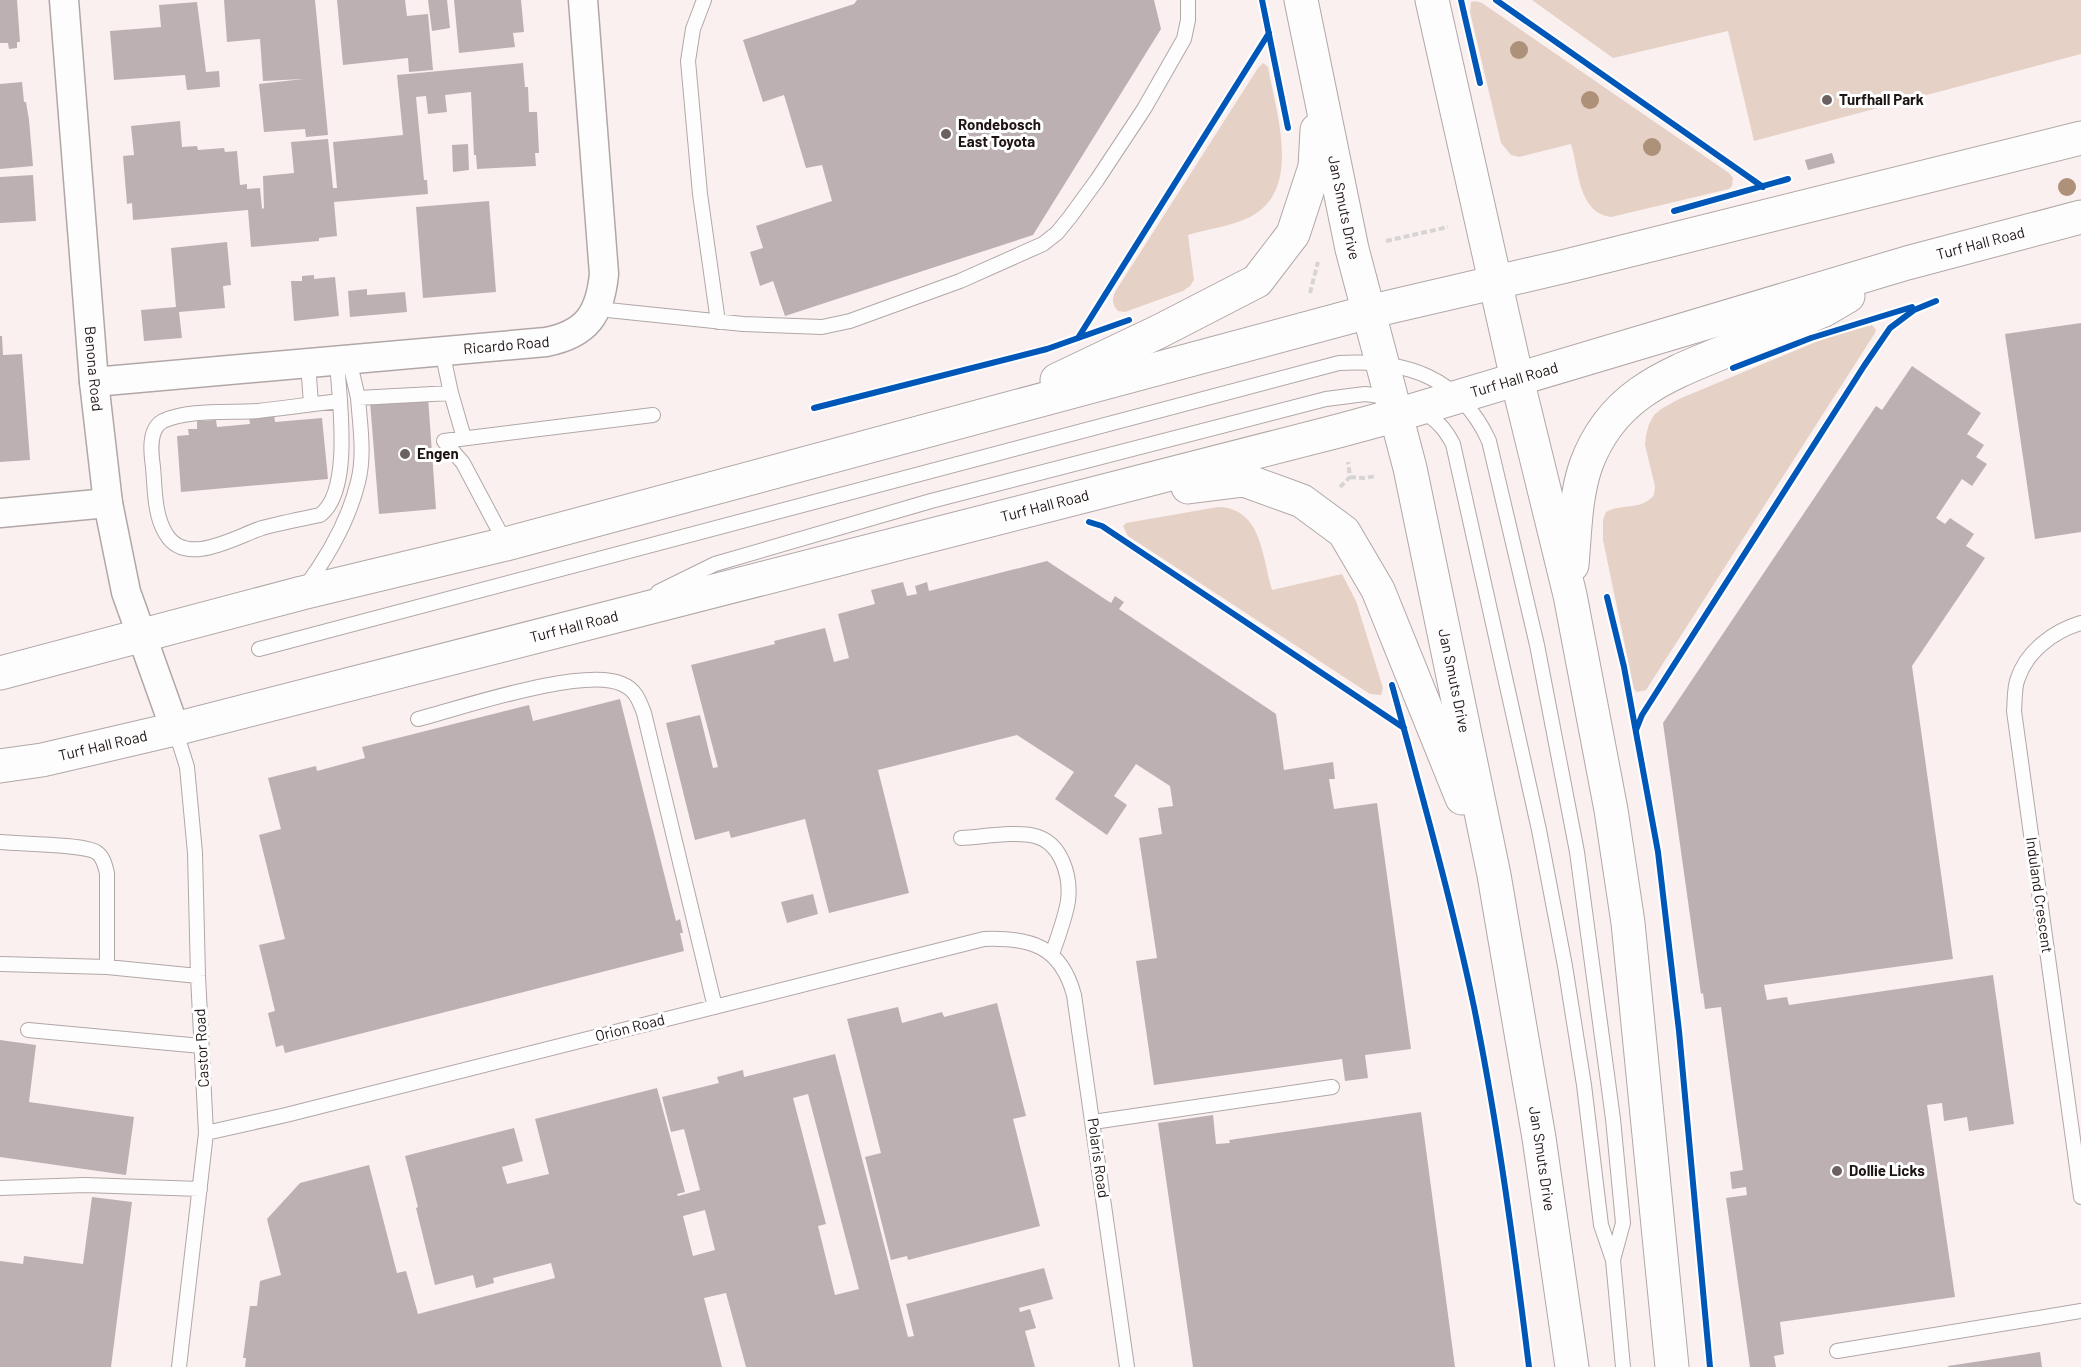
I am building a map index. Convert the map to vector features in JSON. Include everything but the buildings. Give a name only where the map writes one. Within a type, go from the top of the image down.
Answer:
[{"type":"main road","name":"Jan Smuts Drive","points":[[1301,0],[1352,249],[1383,364],[1402,407],[1410,468],[1494,875],[1539,1138],[1572,1367]]},
{"type":"main road","points":[[1432,0],[1517,379],[1570,595],[1611,810],[1628,923],[1672,1367]]},
{"type":"main road","points":[[983,416],[1160,331],[1257,281],[1293,234],[1315,167],[1318,90]]},
{"type":"main road","points":[[0,673],[141,634],[506,544],[1368,312],[2081,138]]},
{"type":"main road","name":"Turf Hall Road","points":[[0,766],[42,760],[175,729],[1060,502],[1402,407],[1459,397],[1907,263],[2081,218]]},
{"type":"main road","points":[[1570,595],[1577,503],[1584,474],[1600,437],[1631,399],[1663,377],[1824,310],[1907,263]]},
{"type":"main road","points":[[1060,502],[1244,480],[1302,501],[1344,532],[1378,590],[1494,875]]},
{"type":"street","name":"Benona Road","points":[[64,0],[94,382],[108,503],[126,592],[175,729]]},
{"type":"street","points":[[583,0],[604,259],[603,286],[598,309]]},
{"type":"street","name":"Ricardo Road","points":[[94,382],[558,340],[586,324],[598,309]]},
{"type":"street","points":[[0,513],[108,503]]},
{"type":"lane","points":[[704,0],[693,29],[688,61],[700,194],[718,322]]},
{"type":"lane","points":[[598,309],[718,322],[794,328],[822,327],[849,321],[960,281],[1043,244],[1057,233],[1070,217],[1144,109],[1184,39],[1188,20],[1188,0]]},
{"type":"lane","points":[[442,351],[464,438]]},
{"type":"lane","points":[[302,593],[322,564],[352,500],[358,480],[361,443],[358,398],[343,360]]},
{"type":"lane","points":[[340,401],[258,411],[182,416],[159,424],[153,435],[152,463],[159,515],[166,534],[176,544],[188,548],[215,547],[261,529],[320,515],[327,510],[336,494],[341,470],[340,401],[343,360]]},
{"type":"lane","points":[[308,363],[311,404]]},
{"type":"lane","points":[[259,648],[1339,363],[1383,364],[1423,373],[1459,397],[1481,424],[1488,441],[1537,645],[1576,852],[1613,1119],[1623,1223],[1613,1260]]},
{"type":"lane","points":[[358,398],[452,393]]},
{"type":"lane","points":[[600,620],[715,564],[931,501],[1326,399],[1365,394],[1437,420],[1446,430],[1453,444],[1541,842],[1583,1074],[1600,1225],[1613,1260],[1623,1367]]},
{"type":"lane","points":[[506,544],[463,463],[444,441],[653,415]]},
{"type":"lane","name":"Induland Crescent","points":[[2081,623],[2057,633],[2033,651],[2018,678],[2014,711],[2077,1137],[2081,1197]]},
{"type":"lane","points":[[418,719],[548,685],[589,678],[615,681],[635,693],[644,712],[715,1007]]},
{"type":"lane","name":"Castor Road","points":[[175,729],[188,777],[195,853],[198,976],[206,1133],[179,1367]]},
{"type":"lane","points":[[961,838],[1035,836],[1044,839],[1058,851],[1066,873],[1068,899],[1052,954]]},
{"type":"lane","points":[[0,842],[81,848],[99,854],[107,873],[107,967]]},
{"type":"lane","name":"Orion Road","points":[[206,1133],[984,939],[1002,938],[1023,941],[1052,954]]},
{"type":"lane","name":"Polaris Road","points":[[1052,954],[1069,976],[1074,995],[1127,1367]]},
{"type":"lane","points":[[0,964],[107,967],[198,976]]},
{"type":"lane","points":[[28,1030],[201,1046]]},
{"type":"lane","points":[[1093,1122],[1332,1087]]},
{"type":"lane","points":[[0,1188],[85,1185],[200,1189]]},
{"type":"lane","points":[[1838,1350],[2081,1311]]},
{"type":"path","points":[[1377,243],[1448,227]]},
{"type":"path","points":[[1309,296],[1319,258]]},
{"type":"path","points":[[1347,452],[1350,477]]},
{"type":"path","points":[[1336,491],[1350,477],[1364,478],[1379,475]]},
{"type":"shaded area","name":"Turfhall Park","points":[[1532,0],[2081,0],[2081,54],[1754,141],[1728,31],[1613,58]]},
{"type":"shaded area","points":[[1471,2],[1482,3],[1729,173],[1733,178],[1732,186],[1729,189],[1611,217],[1600,214],[1586,199],[1578,177],[1571,144],[1519,157],[1511,155],[1501,143],[1470,12]]},
{"type":"shaded area","points":[[1263,63],[1268,67],[1280,128],[1281,170],[1276,189],[1266,205],[1250,217],[1188,235],[1194,280],[1190,286],[1183,291],[1125,312],[1118,311],[1113,302],[1115,292]]},
{"type":"shaded area","points":[[1872,325],[1876,330],[1875,333],[1646,690],[1637,692],[1634,689],[1603,540],[1603,520],[1606,512],[1612,509],[1643,503],[1654,495],[1655,486],[1645,445],[1649,424],[1654,415],[1679,399],[1830,336]]},
{"type":"shaded area","points":[[1218,507],[1233,510],[1244,516],[1252,525],[1258,536],[1272,590],[1342,574],[1356,601],[1383,688],[1381,695],[1370,694],[1128,536],[1123,526],[1126,523]]},
{"type":"cycle path","points":[[1262,0],[1288,128]]},
{"type":"cycle path","points":[[1461,0],[1480,83]]},
{"type":"cycle path","points":[[1496,0],[1763,187]]},
{"type":"cycle path","points":[[1078,338],[1269,33]]},
{"type":"cycle path","points":[[1674,211],[1788,179]]},
{"type":"cycle path","points":[[1636,730],[1642,715],[1890,328],[1914,310],[1936,301]]},
{"type":"cycle path","points":[[1733,368],[1811,338],[1912,307]]},
{"type":"cycle path","points":[[814,408],[1047,349],[1129,320]]},
{"type":"cycle path","points":[[1089,522],[1102,526],[1404,728]]},
{"type":"cycle path","points":[[1607,597],[1624,667],[1658,852],[1679,1031],[1710,1367]]},
{"type":"cycle path","points":[[1392,685],[1446,885],[1474,1007],[1505,1186],[1529,1367]]},
{"type":"place","name":"Turfhall Park","points":[[1827,100]]},
{"type":"place","name":"Rondebosch East Toyota","points":[[946,134]]},
{"type":"place","name":"Engen","points":[[405,454]]},
{"type":"place","name":"Dollie Licks","points":[[1837,1171]]}]
